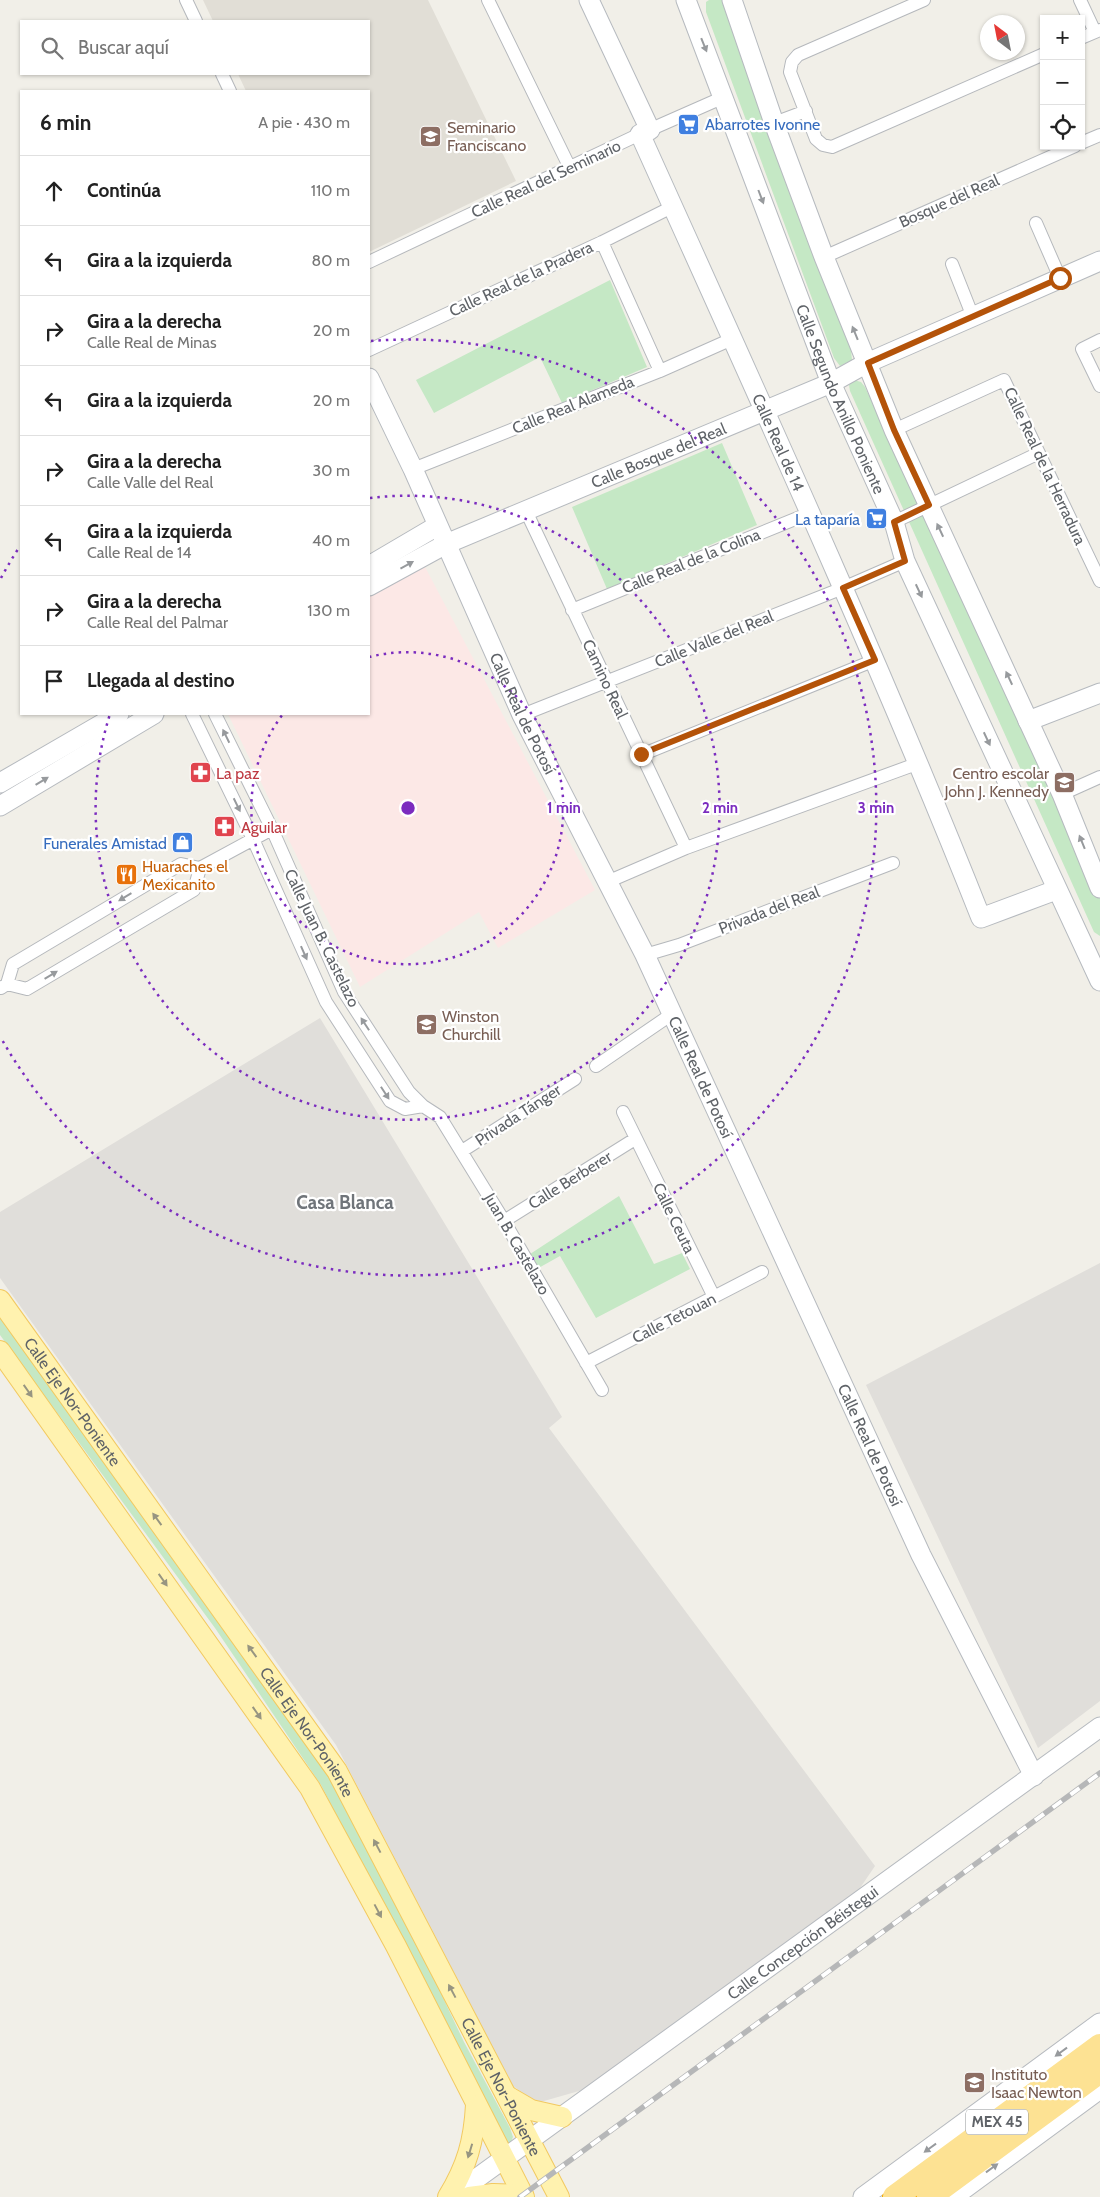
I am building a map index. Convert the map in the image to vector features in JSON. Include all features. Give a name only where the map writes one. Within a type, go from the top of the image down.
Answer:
[{"type":"highway","name":"MEX 45","points":[[894,2197],[1100,2046]]},
{"type":"highway","name":"MEX 45","points":[[929,2197],[1100,2071]]},
{"type":"main road","name":"Calle Real de 14","points":[[589,0],[645,132],[672,207],[765,410],[875,660],[919,763],[981,918],[1056,890]]},
{"type":"main road","points":[[732,0],[782,120],[824,257],[894,430],[1062,794],[1100,888]]},
{"type":"main road","name":"Calle Segundo Anillo Poniente","points":[[690,1],[831,384],[894,522],[905,561],[1056,890],[1094,952],[1100,981]]},
{"type":"main road","name":"Calle Bosque del Real","points":[[370,585],[446,544],[525,509],[831,384],[868,363],[1100,261]]},
{"type":"main road","name":"Calle Real de Potosí","points":[[370,380],[413,469],[522,715],[644,955],[921,1555],[1034,1776]]},
{"type":"main road","points":[[370,565],[438,526]]},
{"type":"main road","points":[[1028,721],[1100,693]]},
{"type":"main road","points":[[0,783],[117,715]]},
{"type":"main road","points":[[0,806],[152,715]]},
{"type":"main road","name":"Calle Eje Nor-Poniente","points":[[0,1300],[337,1771],[559,2197]]},
{"type":"main road","name":"Calle Eje Nor-Poniente","points":[[0,1351],[310,1788],[396,1946],[523,2196]]},
{"type":"main road","name":"Calle Concepción Béistegui","points":[[449,2197],[1100,1727]]},
{"type":"main road","points":[[863,2197],[1100,2023]]},
{"type":"main road","points":[[953,2197],[1100,2089]]},
{"type":"main road","points":[[507,2096],[531,2110],[562,2117]]},
{"type":"main road","points":[[449,2197],[467,2162],[472,2144],[476,2103]]},
{"type":"main road","points":[[469,2197],[493,2194],[523,2196]]},
{"type":"street","points":[[186,0],[196,20]]},
{"type":"street","points":[[488,0],[570,168]]},
{"type":"street","points":[[924,0],[798,55],[792,62],[790,72],[816,139],[823,145],[832,147],[1040,56]]},
{"type":"street","points":[[1080,0],[1097,31],[1085,36]]},
{"type":"street","points":[[222,75],[230,90]]},
{"type":"street","name":"Calle Real del Seminario","points":[[370,262],[645,132],[724,97]]},
{"type":"street","points":[[782,120],[806,110]]},
{"type":"street","points":[[1085,141],[1100,135]]},
{"type":"street","name":"Bosque del Real","points":[[824,257],[1066,150]]},
{"type":"street","name":"Calle Real de la Pradera","points":[[370,350],[602,242],[672,207]]},
{"type":"street","points":[[1036,224],[1060,278]]},
{"type":"street","points":[[602,242],[660,371]]},
{"type":"street","points":[[952,264],[973,317]]},
{"type":"street","name":"Calle Real Alameda","points":[[413,469],[660,371],[732,339]]},
{"type":"street","points":[[1100,340],[1082,349],[1100,386]]},
{"type":"street","name":"Calle Real de la Herradura","points":[[894,430],[1004,380],[1100,581]]},
{"type":"street","points":[[894,522],[1039,453]]},
{"type":"street","name":"Camino Real","points":[[525,509],[686,848]]},
{"type":"street","name":"Calle Real de la Colina","points":[[572,610],[810,513]]},
{"type":"street","name":"Calle Valle del Real","points":[[522,715],[843,588],[905,561]]},
{"type":"street","points":[[641,754],[875,660]]},
{"type":"street","name":"Calle Juan B. Castelazo","points":[[192,715],[253,839],[326,1002],[390,1102],[405,1109],[423,1106]]},
{"type":"street","name":"Calle Juan B. Castelazo","points":[[215,715],[272,829],[344,992],[408,1092],[423,1106]]},
{"type":"street","points":[[607,882],[686,848],[919,763]]},
{"type":"street","points":[[1062,794],[1100,777]]},
{"type":"street","points":[[200,868],[194,890],[28,989],[3,986],[13,964],[181,864],[200,868],[272,829]]},
{"type":"street","name":"Privada del Real","points":[[644,955],[679,945],[893,863]]},
{"type":"street","points":[[326,1002],[344,992]]},
{"type":"street","points":[[596,1066],[672,1014]]},
{"type":"street","name":"Privada Tánger","points":[[462,1151],[575,1079]]},
{"type":"street","name":"Juan B. Castelazo","points":[[423,1106],[440,1117],[462,1151],[602,1390]]},
{"type":"street","name":"Calle Ceuta","points":[[623,1112],[714,1297]]},
{"type":"street","name":"Calle Berberer","points":[[504,1221],[635,1139]]},
{"type":"street","name":"Calle Tetouan","points":[[586,1363],[762,1272]]},
{"type":"shaded area","name":"Seminario Franciscano","points":[[203,0],[428,0],[516,181],[370,252],[370,90],[246,90],[238,75],[370,75],[370,20],[213,20]]},
{"type":"shaded area","points":[[423,563],[595,890],[498,948],[479,912],[360,987],[228,715],[370,715],[370,595]]},
{"type":"shaded area","points":[[320,1018],[562,1417],[549,1428],[875,1866],[858,1891],[593,2087],[537,2103],[513,2086],[336,1745],[0,1278],[0,1212]]},
{"type":"shaded area","points":[[1100,1263],[1100,1701],[1038,1748],[866,1385]]},
{"type":"green space","points":[[709,0],[722,0],[786,181],[851,350],[852,360],[840,366],[834,358],[706,12],[706,2]]},
{"type":"green space","points":[[610,280],[647,367],[562,403],[540,357],[434,413],[416,380]]},
{"type":"green space","points":[[854,380],[861,382],[865,387],[1100,897],[1100,936],[1094,932],[850,391],[849,385]]},
{"type":"green space","points":[[722,443],[757,525],[607,589],[572,507]]},
{"type":"green space","points":[[619,1196],[654,1264],[682,1253],[690,1269],[596,1318],[560,1256],[535,1270],[527,1256]]},
{"type":"green space","points":[[0,1315],[296,1727],[337,1789],[410,1928],[464,2042],[510,2128],[513,2137],[510,2144],[505,2143],[321,1785],[215,1628],[0,1335]]},
{"type":"railway","points":[[520,2197],[1100,1773]]},
{"type":"place","name":"Abarrotes Ivonne","points":[[689,124]]},
{"type":"place","name":"Seminario Franciscano","points":[[431,136]]},
{"type":"place","name":"La taparía","points":[[876,519]]},
{"type":"place","name":"La paz","points":[[200,773]]},
{"type":"place","name":"Centro escolar John J. Kennedy","points":[[1065,782]]},
{"type":"place","name":"Aguilar","points":[[225,827]]},
{"type":"place","name":"Funerales Amistad","points":[[183,843]]},
{"type":"place","name":"Huaraches el Mexicanito","points":[[126,875]]},
{"type":"place","name":"Winston Churchill","points":[[426,1025]]},
{"type":"place","name":"Instituto Isaac Newton","points":[[975,2083]]},
{"type":"district","name":"Casa Blanca","points":[[345,1202]]},
{"type":"route","points":[[641,754],[875,660],[843,588],[905,561],[894,522],[929,505],[894,430],[868,363],[1060,278]]}]
